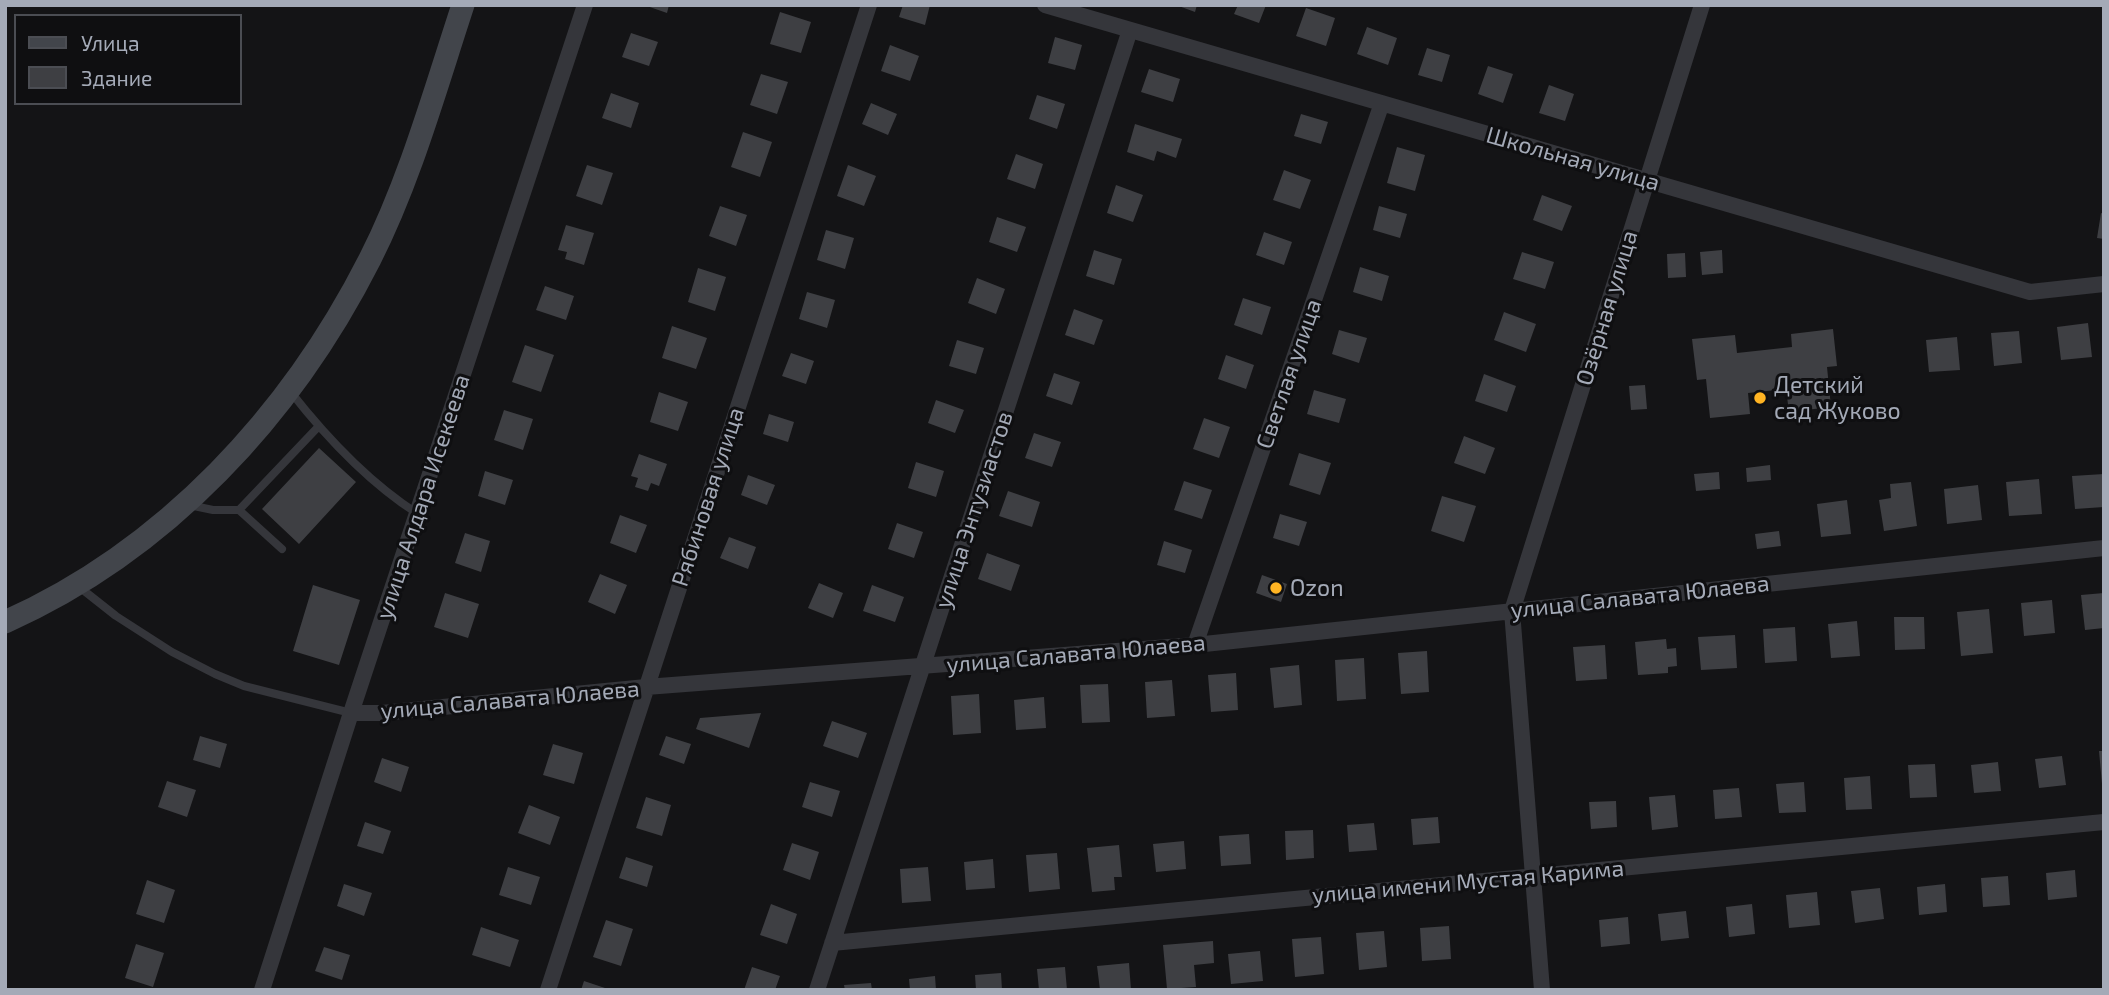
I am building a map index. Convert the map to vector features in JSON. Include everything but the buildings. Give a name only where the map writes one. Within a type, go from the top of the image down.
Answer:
[{"type":"street","points":[[5,622],[77,585],[113,561],[185,504],[243,448],[290,391],[364,269],[392,210],[463,5]]},
{"type":"street","name":"улица Алдара Исекеева","points":[[261,990],[585,5]]},
{"type":"street","name":"Рябиновая улица","points":[[548,990],[869,5]]},
{"type":"street","name":"Школьная улица","points":[[1045,5],[2030,292],[2104,284]]},
{"type":"street","name":"Озёрная улица","points":[[1513,611],[1702,5]]},
{"type":"street","name":"улица Энтузиастов","points":[[817,990],[1130,30]]},
{"type":"street","name":"Светлая улица","points":[[1195,645],[1382,103]]},
{"type":"street","name":"улица Салавата Юлаева","points":[[351,713],[382,713],[646,687],[1195,645],[2104,548]]},
{"type":"street","points":[[1513,611],[1542,990]]},
{"type":"street","name":"улица имени Мустая Карима","points":[[832,943],[2104,821]]},
{"type":"lane","points":[[290,391],[318,427],[391,497],[418,514]]},
{"type":"lane","points":[[239,510],[318,427]]},
{"type":"lane","points":[[185,504],[214,510],[239,510],[282,549]]},
{"type":"lane","name":"улица Салавата Юлаева","points":[[77,585],[116,616],[172,652],[215,674],[244,686],[351,713]]},
{"type":"place","name":"Детский сад Жуково","points":[[1760,398]]},
{"type":"place","name":"Ozon","points":[[1276,588]]}]
